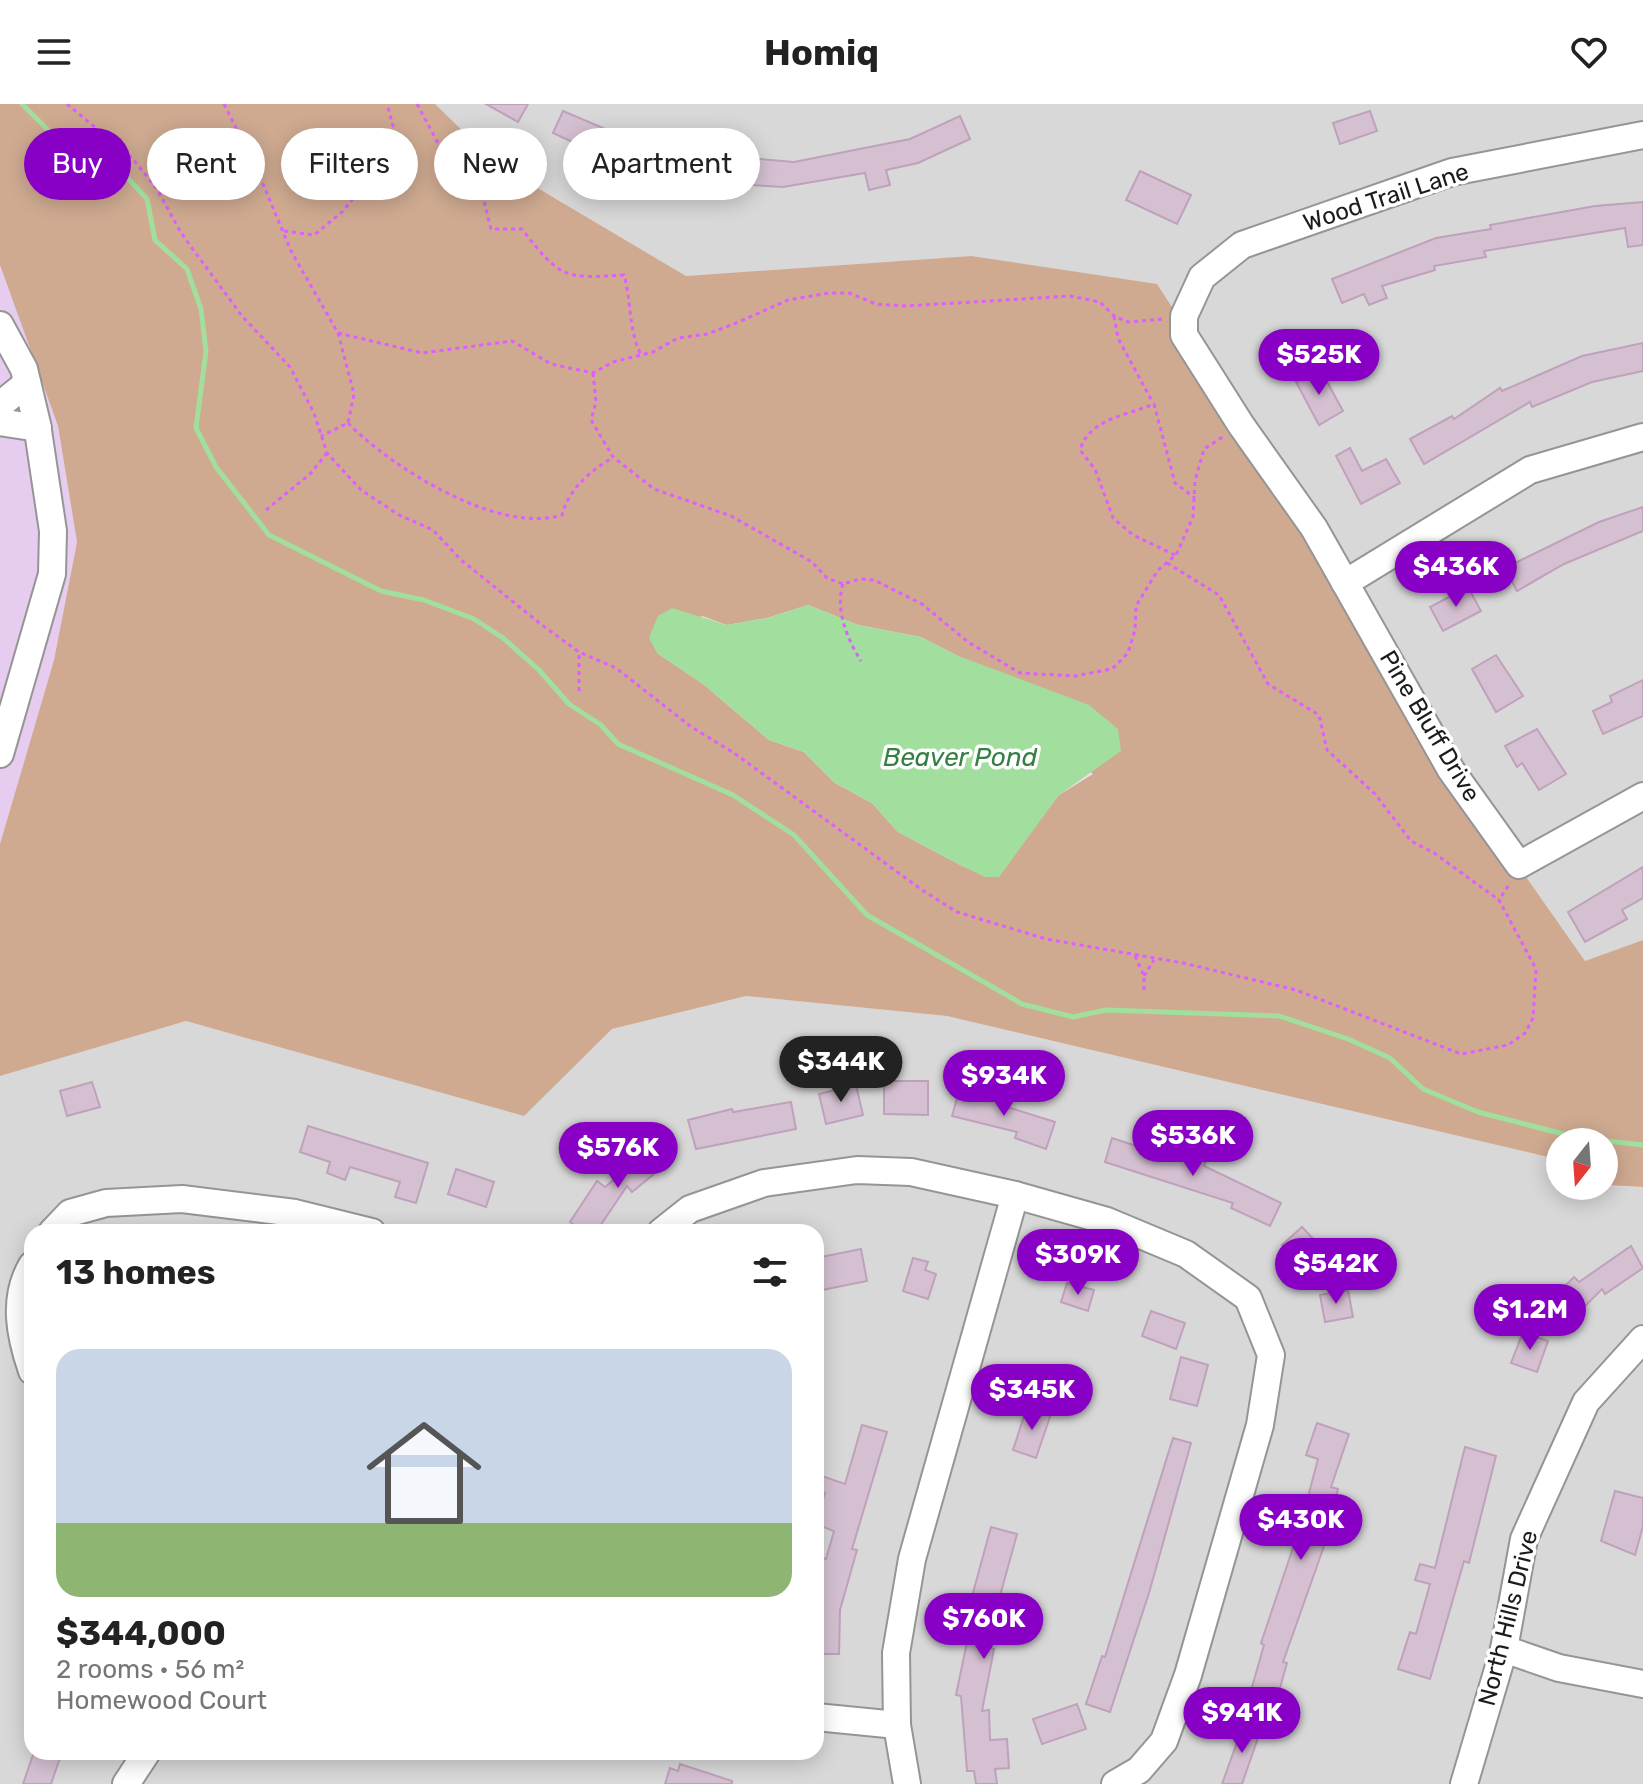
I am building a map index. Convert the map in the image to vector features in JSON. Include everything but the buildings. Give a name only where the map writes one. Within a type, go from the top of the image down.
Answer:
[{"type":"street","name":"Wood Trail Lane","points":[[1184,326],[1202,277],[1242,245],[1452,172],[1643,135]]},
{"type":"street","points":[[0,325],[24,369],[38,428],[53,531],[52,574],[0,754]]},
{"type":"street","name":"Pine Bluff Drive","points":[[1184,326],[1241,425],[1314,528],[1451,770],[1519,865]]},
{"type":"street","points":[[0,405],[27,383]]},
{"type":"street","points":[[0,422],[38,428]]},
{"type":"street","points":[[1345,583],[1530,470],[1643,437]]},
{"type":"street","points":[[1519,865],[1643,796]]},
{"type":"street","points":[[671,1224],[690,1209],[764,1183],[857,1170],[911,1172],[1015,1195],[1107,1221],[1186,1254],[1248,1298],[1271,1355],[1260,1425],[1188,1675],[1164,1741],[1139,1770],[1115,1784]]},
{"type":"street","points":[[907,1784],[897,1725],[896,1653],[912,1559],[1015,1195]]},
{"type":"street","points":[[60,1224],[70,1213],[106,1203],[182,1199],[295,1213],[340,1224]]},
{"type":"street","points":[[24,1286],[18,1302],[24,1343]]},
{"type":"street","name":"North Hills Drive","points":[[1464,1784],[1504,1649],[1524,1539],[1586,1402],[1643,1339]]},
{"type":"street","points":[[1504,1649],[1559,1668],[1643,1684]]},
{"type":"street","points":[[824,1718],[897,1725]]},
{"type":"street","points":[[126,1784],[142,1760]]},
{"type":"path","points":[[67,104],[132,158],[157,189],[181,233],[242,316],[290,367],[327,453],[361,490],[399,515],[433,530],[461,560],[579,652],[616,668],[650,697],[957,912],[1046,939],[1183,963],[1296,990],[1461,1054],[1479,1053],[1508,1045],[1525,1033],[1533,1018],[1536,969],[1499,900],[1434,853],[1411,841],[1375,794],[1327,750],[1319,715],[1268,684],[1219,595],[1167,563]]},
{"type":"path","points":[[224,104],[283,231],[338,333],[354,394],[348,423]]},
{"type":"path","points":[[283,231],[314,235],[342,212],[362,188],[369,155],[393,126],[387,104]]},
{"type":"path","points":[[417,104],[452,169],[484,201],[491,229],[522,229],[549,264],[573,278],[624,275],[631,302],[631,335],[641,355]]},
{"type":"path","points":[[338,333],[422,353],[512,341],[551,364],[593,373],[613,362],[641,355],[678,338],[707,334],[734,324],[788,300],[829,293],[849,293],[876,304],[907,306],[1070,296],[1100,302],[1114,316],[1128,322],[1184,326]]},
{"type":"path","points":[[1114,316],[1118,338],[1154,404],[1175,483],[1195,498]]},
{"type":"path","points":[[593,373],[596,402],[591,420],[613,457],[654,489],[731,516],[812,562],[827,578],[843,584],[860,579],[874,580],[922,604],[968,642],[1020,673],[1075,676],[1112,669],[1128,653],[1136,606],[1176,555],[1193,517],[1204,449],[1241,425]]},
{"type":"path","points":[[1154,404],[1118,420],[1094,425],[1084,437],[1080,450],[1095,469],[1113,518],[1133,535],[1176,555]]},
{"type":"path","points":[[321,436],[348,423]]},
{"type":"path","points":[[348,423],[376,451],[414,475],[454,497],[520,519],[562,515],[566,500],[592,470],[613,457]]},
{"type":"path","points":[[266,510],[310,474],[327,453]]},
{"type":"path","points":[[843,584],[838,602],[852,647],[861,661]]},
{"type":"path","points":[[579,652],[579,691]]},
{"type":"path","points":[[1499,900],[1519,865]]},
{"type":"path","points":[[1135,956],[1144,976],[1144,990]]},
{"type":"path","points":[[1144,976],[1154,960]]},
{"type":"shaded area","points":[[0,104],[435,104],[460,128],[434,128],[434,200],[547,200],[547,194],[686,276],[971,256],[1157,284],[1343,570],[1498,837],[1585,961],[1643,940],[1643,1187],[1618,1186],[1618,1128],[1546,1128],[1546,1157],[947,1016],[746,996],[612,1029],[524,1116],[186,1021],[0,1076],[0,844],[54,660],[77,542],[58,426],[0,265]],"holes":[[[808,605],[858,625],[921,637],[956,655],[1093,774],[1059,795],[1017,849],[964,867],[898,832],[872,803],[835,783],[804,752],[769,740],[703,684],[657,653],[702,616],[727,625],[767,618]]]},
{"type":"shaded area","points":[[435,104],[1643,104],[1643,940],[1585,961],[1498,837],[971,256],[686,276],[547,194],[547,128],[460,128]]},
{"type":"shaded area","points":[[0,265],[58,426],[77,542],[54,660],[0,844]]},
{"type":"shaded area","points":[[746,996],[947,1016],[1546,1157],[1546,1200],[1618,1200],[1618,1187],[1643,1187],[1643,1784],[0,1784],[0,1076],[186,1021],[524,1115],[612,1029]]},
{"type":"water","name":"Beaver Pond","points":[[808,605],[858,625],[921,637],[956,655],[1089,705],[1118,729],[1121,751],[1059,795],[999,877],[985,877],[898,832],[872,803],[835,783],[804,752],[769,740],[703,684],[657,653],[649,638],[658,616],[672,608],[727,625],[767,618]]},
{"type":"waterway","points":[[22,104],[51,133],[124,174],[147,199],[155,240],[187,269],[201,309],[206,351],[196,428],[216,467],[269,535],[381,591],[424,600],[474,619],[503,638],[539,670],[569,704],[601,725],[618,744],[733,795],[794,835],[867,915],[1022,1004],[1073,1017],[1106,1010],[1279,1016],[1348,1039],[1390,1058],[1423,1089],[1478,1112],[1579,1138],[1643,1145]]}]
